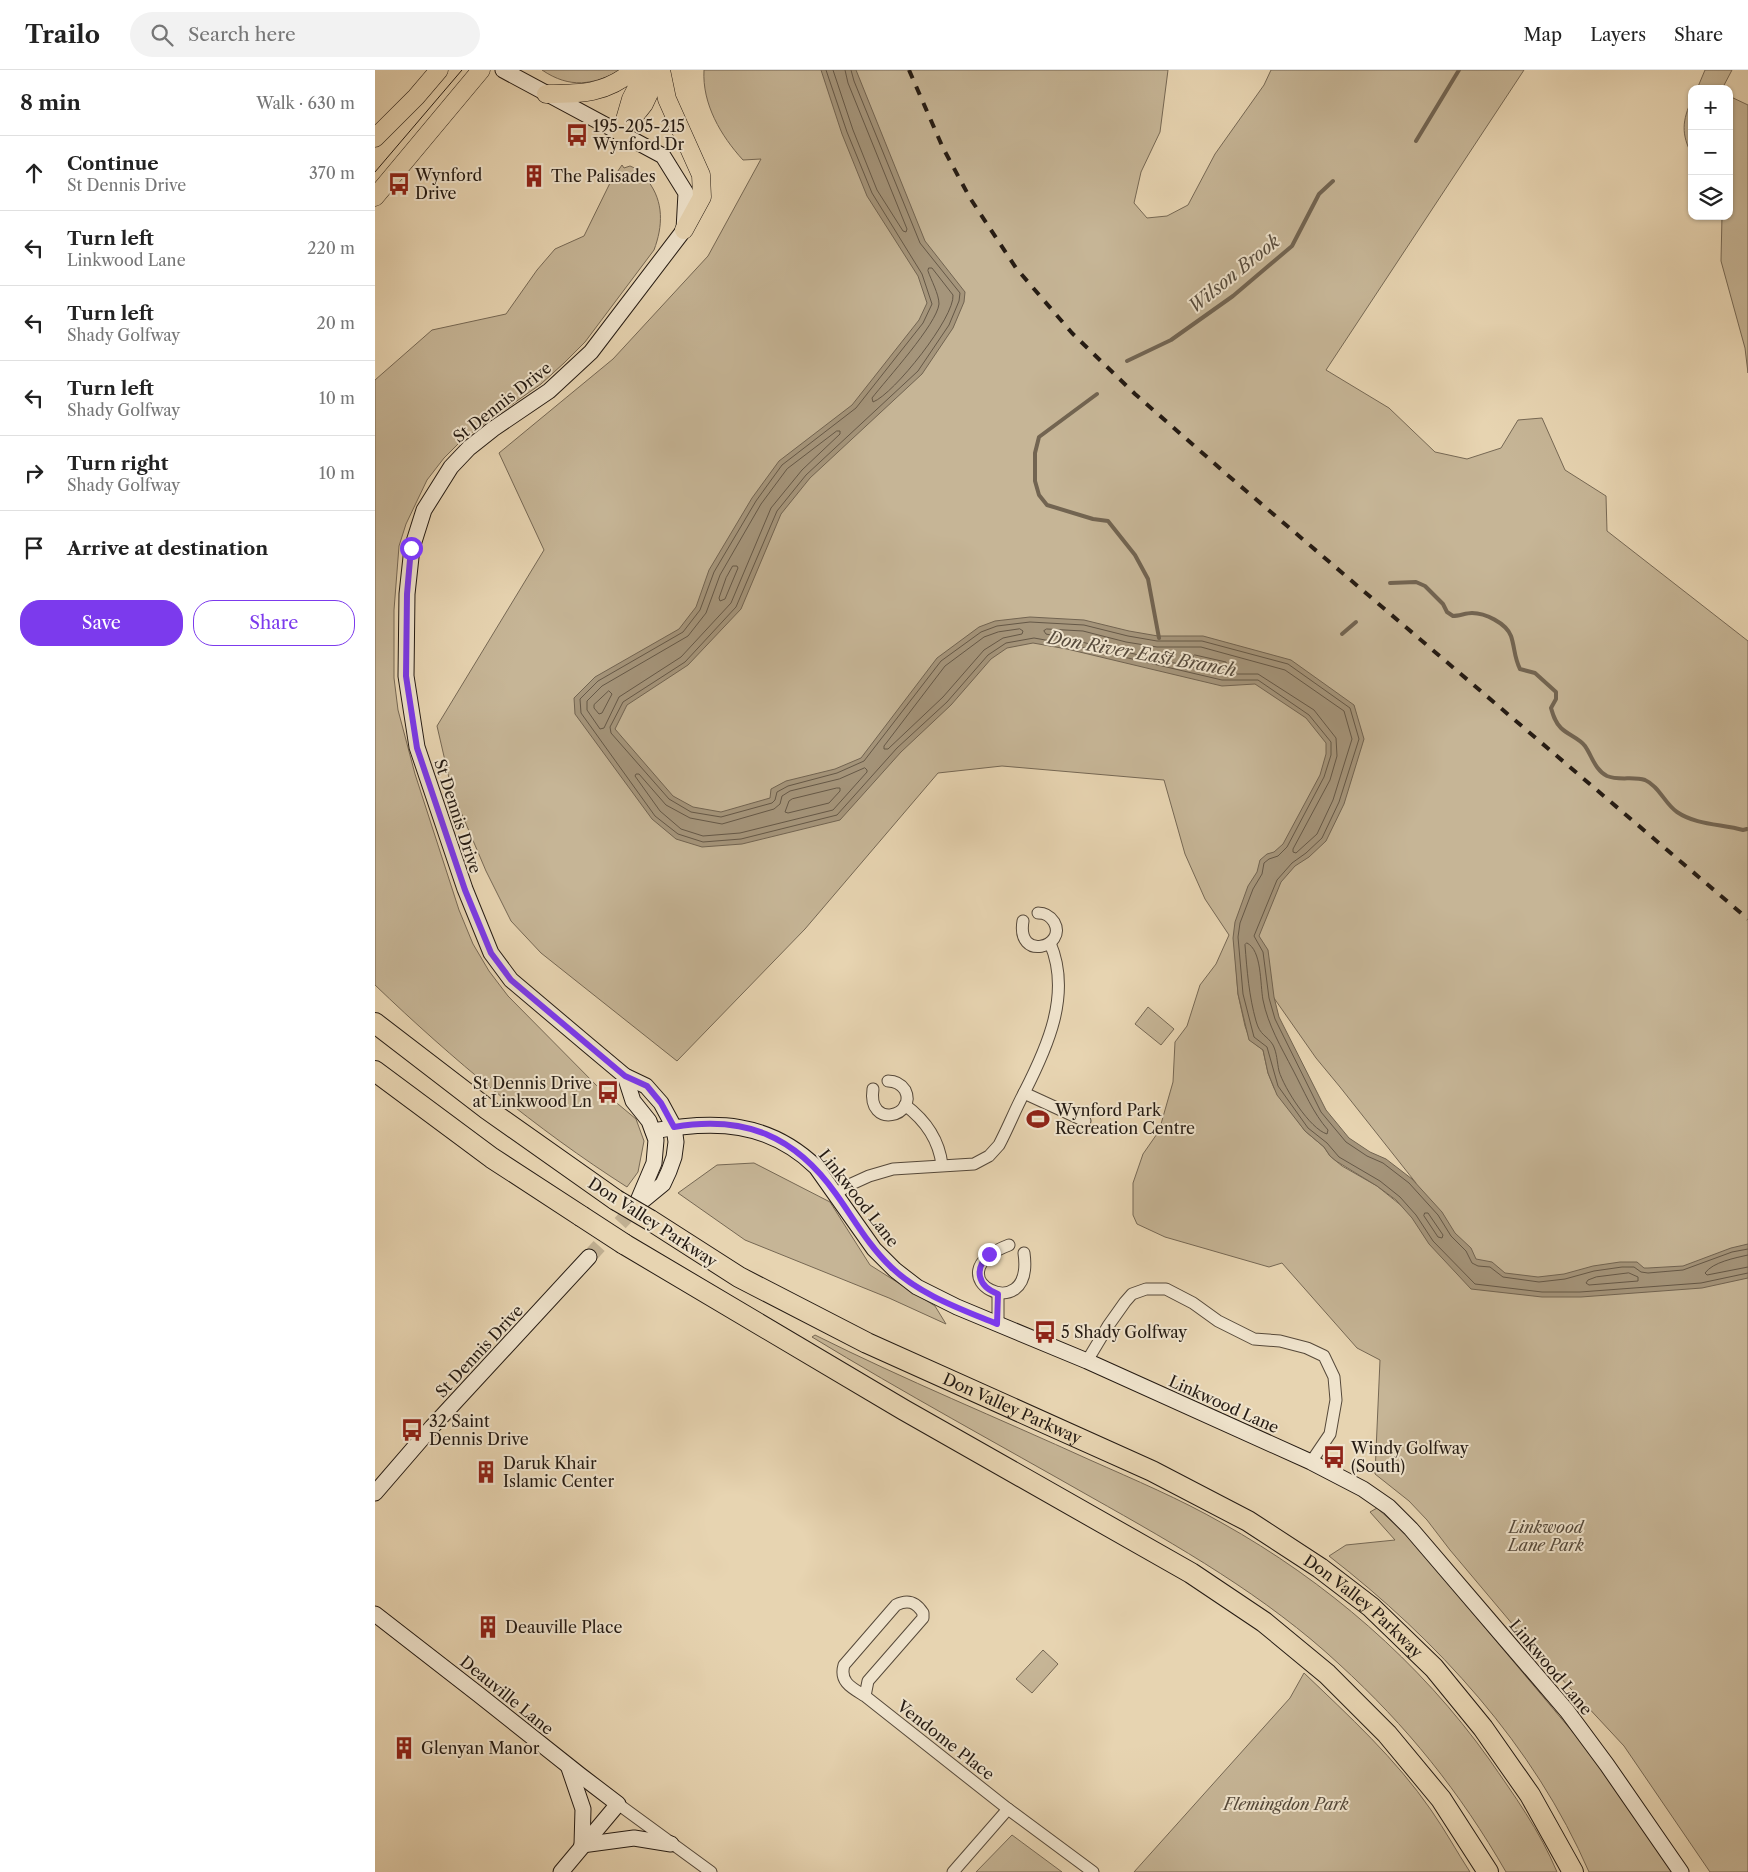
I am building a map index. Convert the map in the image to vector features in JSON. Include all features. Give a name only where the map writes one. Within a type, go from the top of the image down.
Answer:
[{"type":"highway","name":"Don Valley Parkway","points":[[375,1023],[487,1109],[616,1200],[739,1276],[867,1344],[1152,1471],[1248,1521],[1320,1568],[1371,1607],[1434,1668],[1483,1728],[1530,1795],[1573,1872]]},
{"type":"highway","name":"Don Valley Parkway","points":[[375,1071],[492,1158],[624,1244],[904,1410],[1191,1573],[1264,1622],[1327,1674],[1387,1734],[1441,1799],[1488,1872]]},
{"type":"main road","points":[[375,197],[481,70]]},
{"type":"main road","points":[[546,94],[595,92],[610,86],[635,70]]},
{"type":"main road","points":[[621,133],[631,99],[646,70]]},
{"type":"main road","points":[[621,133],[644,104],[661,70]]},
{"type":"main road","points":[[661,70],[667,100],[701,174],[702,197],[684,230]]},
{"type":"main road","points":[[375,138],[434,76]]},
{"type":"street","points":[[503,70],[663,156],[686,193],[684,230]]},
{"type":"street","name":"St Dennis Drive","points":[[625,1076],[633,1101],[649,1121],[656,1140],[654,1163],[635,1207],[663,1184],[674,1157],[676,1142],[674,1127],[661,1103],[647,1086],[625,1076],[511,980],[491,953],[465,890],[417,748],[406,676],[409,565],[411,548],[424,510],[451,467],[469,448],[493,429],[549,391],[591,352],[684,230]]},
{"type":"street","points":[[1023,921],[1021,929],[1024,939],[1031,946],[1041,947],[1050,943],[1055,935],[1056,925],[1051,917],[1044,913],[1038,913]]},
{"type":"street","points":[[836,1194],[847,1186],[869,1176],[885,1172],[942,1165],[974,1164],[993,1153],[1002,1140],[1047,1042],[1058,1003],[1058,970],[1056,957],[1050,943]]},
{"type":"street","points":[[873,1089],[873,1103],[877,1110],[884,1115],[900,1112],[905,1105],[907,1097],[905,1089],[899,1083],[888,1081]]},
{"type":"street","points":[[1024,1093],[1085,1121]]},
{"type":"street","points":[[905,1105],[917,1114],[929,1129],[937,1144],[942,1165]]},
{"type":"street","name":"Linkwood Lane","points":[[653,1131],[674,1127],[717,1124],[737,1126],[773,1137],[804,1156],[816,1168],[870,1244],[900,1275],[917,1287],[944,1301],[1087,1361],[1311,1462],[1368,1492],[1389,1507],[1411,1529],[1567,1711],[1607,1764],[1681,1872]]},
{"type":"street","points":[[1009,1245],[989,1254],[979,1268],[983,1285],[989,1290],[998,1294],[1008,1292],[1017,1287],[1026,1266],[1024,1253]]},
{"type":"street","name":"St Dennis Drive","points":[[375,1493],[432,1427],[589,1257]]},
{"type":"street","points":[[1087,1361],[1125,1302],[1132,1294],[1146,1289],[1166,1289],[1193,1303],[1217,1321],[1254,1340],[1280,1341],[1307,1348],[1324,1356],[1334,1377],[1336,1400],[1330,1434],[1311,1462]]},
{"type":"street","points":[[997,1324],[998,1294]]},
{"type":"street","name":"Vendome Place","points":[[865,1696],[867,1681],[923,1618],[921,1609],[909,1601],[903,1601],[896,1605],[844,1665],[842,1672],[845,1683],[865,1696],[1008,1809],[1093,1872]]},
{"type":"street","name":"Deauville Lane","points":[[375,1614],[618,1804]]},
{"type":"street","points":[[568,1766],[583,1809],[582,1845]]},
{"type":"street","points":[[561,1872],[618,1804],[711,1872]]},
{"type":"street","points":[[953,1872],[1008,1809]]},
{"type":"street","points":[[582,1845],[634,1838],[671,1844]]},
{"type":"green space","points":[[542,70],[621,70],[601,79],[581,83],[562,80]]},
{"type":"green space","name":"Linkwood Lane Park","points":[[704,70],[1168,70],[1160,132],[1141,172],[1134,203],[1147,218],[1167,216],[1188,205],[1215,154],[1264,85],[1271,70],[1524,70],[1326,370],[1389,408],[1435,452],[1467,459],[1501,448],[1518,420],[1542,418],[1565,470],[1606,496],[1607,531],[1748,641],[1748,1872],[1710,1872],[1624,1746],[1530,1645],[1427,1520],[1409,1501],[1375,1474],[1380,1360],[1357,1348],[1282,1263],[1269,1267],[1165,1237],[1137,1224],[1133,1215],[1133,1183],[1143,1154],[1159,1131],[1173,1082],[1175,1042],[1187,1026],[1200,985],[1216,964],[1229,935],[1205,899],[1185,854],[1164,780],[1002,766],[938,773],[805,929],[677,1061],[541,953],[511,921],[486,871],[452,791],[437,726],[544,550],[499,453],[613,359],[708,256],[761,159],[743,160],[727,141],[710,107],[704,83]],"holes":[[[1234,941],[1316,1058],[1416,1183],[1403,1207],[1377,1186],[1342,1166],[1330,1156],[1324,1147],[1305,1131],[1274,1088],[1268,1073],[1263,1050],[1250,1040],[1245,1026],[1238,994]]]},
{"type":"green space","points":[[1705,70],[1732,70],[1724,85],[1699,85]]},
{"type":"green space","points":[[1733,98],[1748,105],[1748,373],[1745,348],[1721,261],[1722,220],[1733,220]]},
{"type":"green space","points":[[1688,109],[1688,147],[1684,127]]},
{"type":"green space","points":[[622,165],[624,168],[630,166],[640,172],[648,181],[657,197],[660,223],[654,250],[585,342],[541,384],[464,438],[444,458],[427,480],[406,524],[399,546],[394,610],[394,678],[398,710],[415,774],[459,910],[473,944],[489,971],[508,996],[600,1089],[636,1119],[644,1141],[638,1172],[627,1187],[593,1165],[496,1092],[434,1040],[375,985],[375,380],[432,330],[506,314],[537,270],[555,249],[584,236],[611,181]]},
{"type":"green space","points":[[1148,1007],[1174,1029],[1161,1045],[1135,1024]]},
{"type":"green space","points":[[754,1163],[830,1202],[870,1265],[935,1306],[946,1324],[889,1298],[745,1240],[678,1193],[717,1165]]},
{"type":"green space","points":[[815,1335],[917,1383],[1174,1498],[1222,1523],[1298,1571],[1369,1626],[1433,1689],[1462,1723],[1508,1786],[1535,1828],[1557,1872],[1506,1872],[1451,1787],[1410,1736],[1364,1687],[1311,1639],[1282,1616],[1188,1553],[881,1378],[812,1337]]},
{"type":"green space","points":[[1377,1508],[1407,1535],[1587,1749],[1672,1872],[1589,1872],[1566,1825],[1540,1781],[1511,1738],[1479,1698],[1444,1659],[1407,1623],[1369,1588],[1329,1556],[1346,1545],[1395,1540],[1370,1512]]},
{"type":"green space","points":[[1043,1650],[1058,1664],[1032,1693],[1016,1679]]},
{"type":"green space","name":"Flemingdon Park","points":[[1304,1673],[1371,1738],[1403,1773],[1436,1818],[1470,1872],[1134,1872],[1290,1698]]},
{"type":"green space","points":[[1012,1835],[1062,1872],[976,1872]]},
{"type":"water","name":"Don River East Branch","points":[[821,70],[856,70],[925,241],[965,292],[964,302],[953,328],[922,374],[810,478],[781,514],[741,609],[688,665],[627,705],[615,729],[673,796],[693,807],[721,812],[770,798],[771,789],[786,781],[835,769],[861,758],[937,658],[979,627],[995,621],[1030,617],[1084,620],[1158,636],[1203,636],[1291,660],[1354,705],[1364,739],[1344,804],[1326,841],[1309,857],[1295,866],[1281,882],[1259,936],[1268,950],[1274,997],[1279,1017],[1326,1110],[1349,1138],[1370,1152],[1386,1159],[1412,1179],[1442,1212],[1455,1233],[1471,1248],[1476,1259],[1492,1262],[1505,1273],[1538,1277],[1564,1274],[1593,1266],[1620,1262],[1637,1262],[1644,1268],[1683,1266],[1731,1248],[1748,1244],[1748,1278],[1702,1288],[1581,1297],[1542,1297],[1471,1289],[1429,1244],[1412,1218],[1396,1200],[1336,1161],[1324,1147],[1305,1131],[1277,1095],[1268,1073],[1263,1050],[1249,1040],[1238,994],[1233,938],[1235,922],[1248,886],[1257,872],[1260,860],[1283,844],[1320,775],[1326,754],[1326,743],[1306,718],[1255,684],[1222,686],[1067,649],[1033,643],[1007,648],[991,659],[951,705],[901,752],[840,820],[742,844],[702,847],[676,839],[652,819],[575,714],[574,698],[595,677],[679,629],[696,607],[709,570],[752,498],[779,461],[852,405],[919,320],[927,303],[918,276],[867,196],[842,134]]},
{"type":"waterway","name":"Wilson Brook","points":[[1416,141],[1459,70]]},
{"type":"waterway","name":"Wilson Brook","points":[[1127,361],[1171,340],[1233,296],[1292,246],[1319,194],[1333,181]]},
{"type":"waterway","name":"Wilson Brook","points":[[1097,394],[1039,437],[1035,453],[1035,481],[1039,495],[1047,505],[1093,519],[1108,521],[1135,555],[1148,579],[1159,638]]},
{"type":"waterway","points":[[1390,583],[1416,582],[1425,586],[1443,604],[1447,612],[1453,616],[1477,613],[1489,617],[1505,627],[1511,636],[1520,669],[1535,673],[1556,692],[1556,699],[1551,708],[1559,726],[1583,743],[1597,767],[1607,776],[1645,780],[1654,786],[1673,809],[1684,816],[1709,824],[1743,830],[1747,829]]},
{"type":"waterway","points":[[1342,634],[1356,622]]},
{"type":"tunnel","points":[[589,1257],[635,1207]]},
{"type":"tram line","points":[[375,172],[462,70]]},
{"type":"railway","points":[[909,70],[943,148],[970,198],[1016,268],[1072,333],[1135,394],[1231,478],[1748,919]]},
{"type":"place","name":"195-205-215 Wynford Dr","points":[[577,135]]},
{"type":"place","name":"The Palisades","points":[[534,176]]},
{"type":"place","name":"Wynford Drive","points":[[399,184]]},
{"type":"place","name":"St Dennis Drive at Linkwood Ln","points":[[608,1092]]},
{"type":"place","name":"Wynford Park Recreation Centre","points":[[1038,1119]]},
{"type":"place","name":"5 Shady Golfway","points":[[1045,1332]]},
{"type":"place","name":"32 Saint Dennis Drive","points":[[412,1430]]},
{"type":"place","name":"Windy Golfway (South)","points":[[1334,1457]]},
{"type":"place","name":"Daruk Khair Islamic Center","points":[[486,1472]]},
{"type":"place","name":"Deauville Place","points":[[488,1627]]},
{"type":"place","name":"Glenyan Manor","points":[[404,1748]]},
{"type":"route","points":[[411,548],[407,594],[406,676],[417,748],[465,890],[491,953],[511,980],[625,1076],[647,1086],[669,1115],[674,1127],[717,1124],[737,1126],[756,1130],[789,1145],[816,1168],[836,1194],[859,1230],[880,1256],[900,1275],[917,1287],[944,1301],[997,1324],[998,1294],[983,1285],[980,1277],[979,1268],[989,1254]]}]
